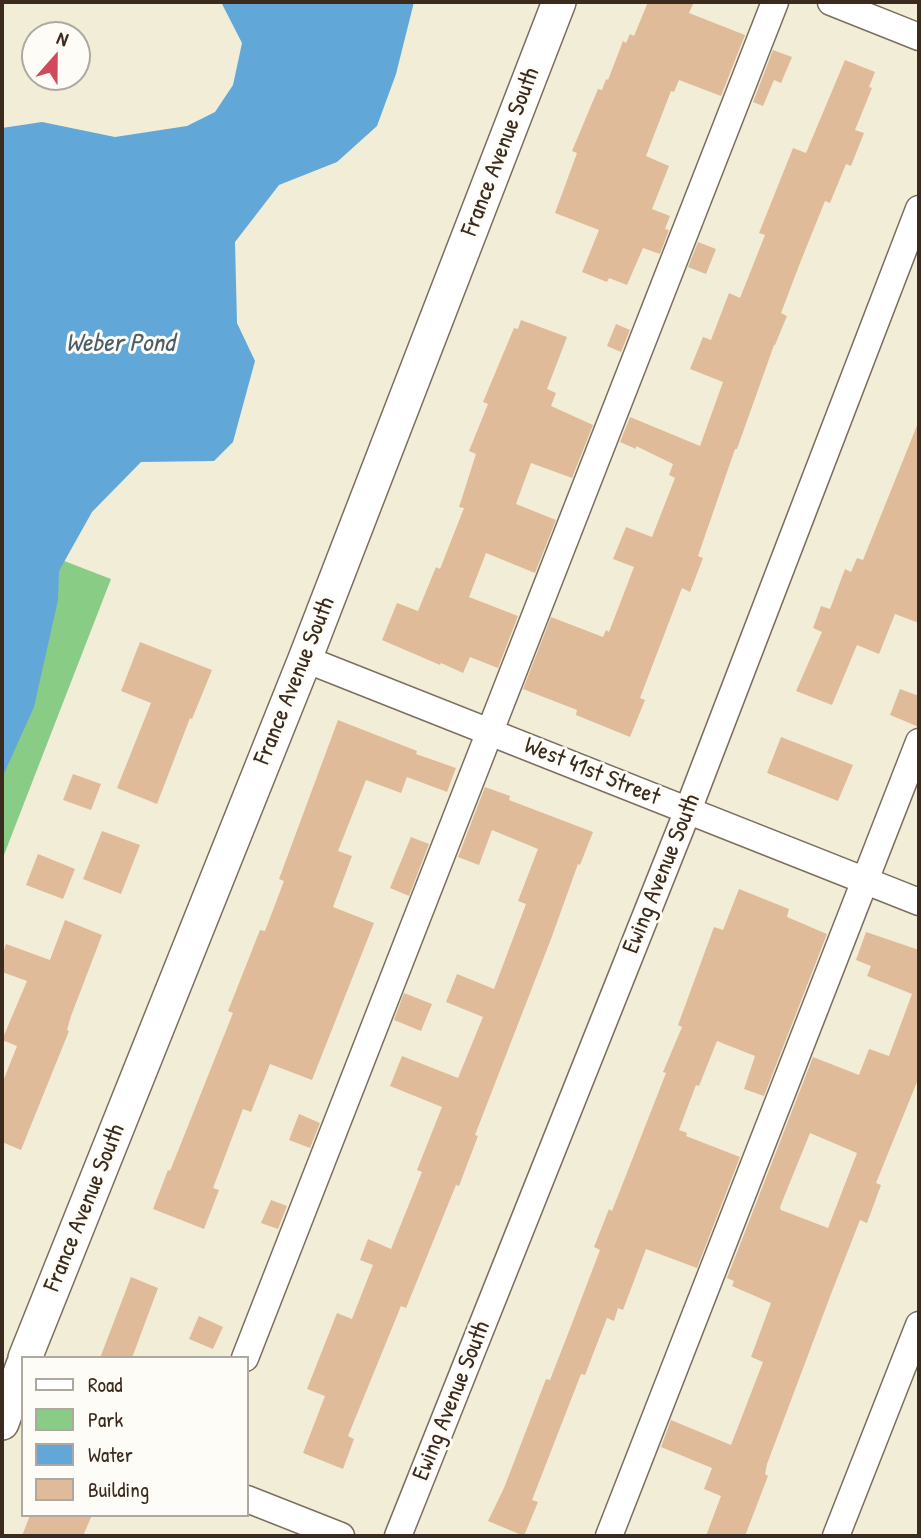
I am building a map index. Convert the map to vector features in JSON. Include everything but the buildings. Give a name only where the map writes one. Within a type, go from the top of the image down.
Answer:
[{"type":"main road","name":"France Avenue South","points":[[26,1356],[304,659],[559,2]]},
{"type":"main road","points":[[8,1412],[21,1371]]},
{"type":"street","points":[[246,1356],[775,2]]},
{"type":"street","points":[[831,2],[919,37]]},
{"type":"street","name":"Ewing Avenue South","points":[[398,1536],[688,810],[919,209]]},
{"type":"street","name":"West 41st Street","points":[[304,659],[919,902]]},
{"type":"street","points":[[609,1536],[919,742]]},
{"type":"street","points":[[836,1536],[919,1325]]},
{"type":"street","points":[[248,1499],[341,1536]]},
{"type":"green space","points":[[2,537],[111,579],[2,860]]},
{"type":"water","name":"Weber Pond","points":[[221,2],[414,2],[396,74],[377,126],[337,162],[279,185],[235,242],[237,323],[255,361],[233,442],[214,461],[141,462],[92,512],[59,571],[58,600],[34,707],[2,778],[2,128],[42,122],[115,137],[187,126],[215,112],[233,85],[242,43]]}]
